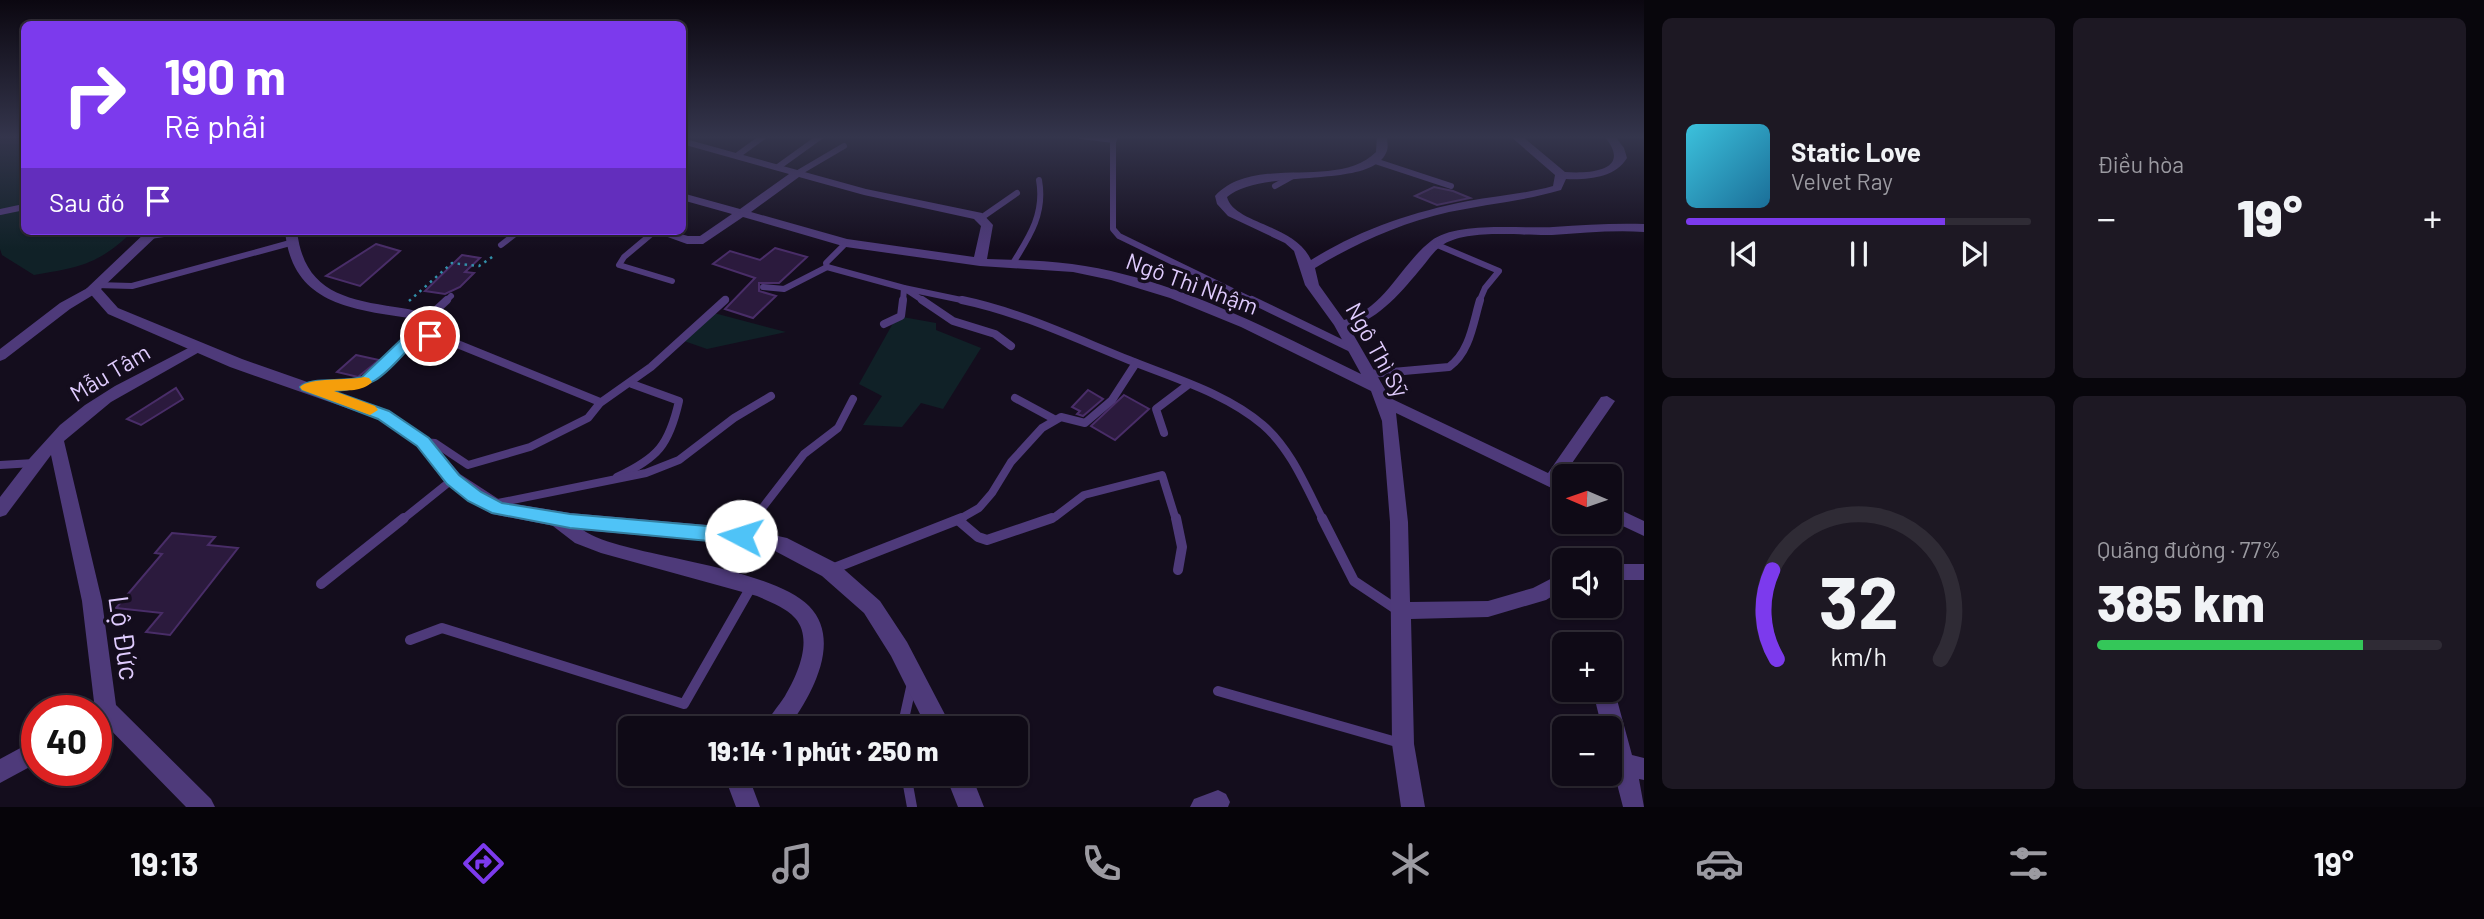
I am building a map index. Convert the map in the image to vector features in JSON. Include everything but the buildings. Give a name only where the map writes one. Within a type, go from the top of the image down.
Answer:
[{"type":"street","points":[[672,235],[695,241],[703,240],[797,174]]},
{"type":"street","points":[[800,174],[864,192],[965,211],[982,218],[987,225],[980,262]]},
{"type":"street","name":"Ngô Thì Sỹ","points":[[1316,174],[1234,183],[1221,196],[1223,204],[1232,213],[1289,240],[1300,249],[1312,285],[1356,351],[1377,388],[1390,421],[1399,522],[1403,744],[1413,807]]},
{"type":"street","points":[[1308,267],[1339,247],[1413,218],[1467,205],[1513,200],[1557,188],[1561,181],[1560,174],[1579,176],[1594,174]]},
{"type":"street","name":"Ngô Thì Nhậm","points":[[686,197],[846,243],[980,262],[1073,268],[1175,295],[1246,324],[1377,388],[1552,482]]},
{"type":"street","points":[[1341,325],[1357,321],[1369,314],[1435,244],[1446,238],[1473,232],[1551,231],[1608,226],[1644,228]]},
{"type":"street","points":[[0,356],[94,287],[151,235]]},
{"type":"street","points":[[290,237],[292,257],[326,294],[342,302],[421,318],[422,324],[415,334]]},
{"type":"street","points":[[94,287],[113,311],[198,348],[384,415],[423,442],[453,479],[475,496],[499,509],[555,519],[741,536],[780,544],[830,570],[873,607],[934,716]]},
{"type":"street","name":"Mẫu Tâm","points":[[0,510],[34,463],[74,421],[97,404],[198,348]]},
{"type":"street","points":[[1570,464],[1607,401]]},
{"type":"street","name":"Lộ Đức","points":[[56,441],[92,601],[100,695]]},
{"type":"street","points":[[1622,518],[1644,529]]},
{"type":"street","points":[[555,519],[584,540],[638,558],[781,596],[803,612],[810,627],[813,659],[801,689],[783,716]]},
{"type":"street","points":[[1622,572],[1644,572]]},
{"type":"street","points":[[1399,611],[1488,609],[1539,594],[1552,587]]},
{"type":"street","points":[[1607,702],[1633,766],[1635,807]]},
{"type":"street","name":"Lộ Đức","points":[[112,722],[203,807]]},
{"type":"street","points":[[0,772],[21,760]]},
{"type":"street","points":[[740,786],[748,807]]},
{"type":"street","points":[[963,786],[971,807]]},
{"type":"lane","points":[[1113,174],[1113,229],[1119,236],[1356,351]]},
{"type":"lane","points":[[1413,174],[1451,186]]},
{"type":"lane","points":[[1275,186],[1293,176]]},
{"type":"lane","points":[[1013,263],[1038,221],[1042,193],[1039,180]]},
{"type":"lane","points":[[982,218],[1017,193]]},
{"type":"lane","points":[[0,212],[21,208]]},
{"type":"lane","points":[[501,246],[514,235]]},
{"type":"lane","points":[[651,235],[624,257],[619,265],[672,281]]},
{"type":"lane","points":[[94,287],[132,286],[290,237]]},
{"type":"lane","points":[[827,267],[826,263],[846,243]]},
{"type":"lane","points":[[1377,388],[1456,364],[1476,322],[1482,293],[1499,271],[1435,244]]},
{"type":"lane","points":[[763,287],[779,292],[801,283],[813,270],[827,267],[904,288],[1000,307],[1189,384],[1233,405],[1262,424],[1280,443],[1298,472],[1354,581],[1399,611]]},
{"type":"lane","points":[[884,324],[901,316],[904,288]]},
{"type":"lane","points":[[904,288],[953,321],[995,334],[1011,346]]},
{"type":"lane","points":[[421,318],[433,313],[452,296]]},
{"type":"lane","points":[[423,442],[435,443],[468,465],[498,459],[536,445],[591,416],[600,402],[632,384],[726,299]]},
{"type":"lane","points":[[307,387],[355,385],[368,380],[415,334],[445,339],[600,402]]},
{"type":"lane","points":[[830,570],[958,520],[979,508],[992,493],[1011,462],[1042,428],[1061,417],[1085,423],[1112,400],[1136,363]]},
{"type":"lane","points":[[601,484],[656,456],[668,441],[672,430],[679,401],[632,384]]},
{"type":"lane","points":[[1164,433],[1156,409],[1189,384]]},
{"type":"lane","points":[[490,504],[601,484],[679,460],[734,418],[771,396]]},
{"type":"lane","points":[[1015,398],[1054,419]]},
{"type":"lane","points":[[741,536],[804,454],[838,428],[853,399]]},
{"type":"lane","points":[[0,465],[34,463]]},
{"type":"lane","points":[[958,520],[978,537],[987,540],[1055,517],[1084,495],[1162,475],[1179,528],[1182,547],[1178,570]]},
{"type":"lane","points":[[321,584],[453,479]]},
{"type":"lane","points":[[410,640],[442,628],[684,704],[751,587]]},
{"type":"lane","points":[[905,716],[913,676]]},
{"type":"lane","points":[[1218,691],[1306,714],[1403,744]]},
{"type":"lane","points":[[908,786],[912,807]]},
{"type":"path","points":[[397,312],[452,263],[479,266],[492,257]]},
{"type":"shaded area","points":[[0,174],[21,174],[21,235],[129,235],[88,263],[34,275],[2,255]]},
{"type":"shaded area","points":[[714,313],[786,332],[707,349],[684,341]]},
{"type":"shaded area","points":[[897,316],[936,323],[936,330],[981,348],[943,409],[921,403],[902,427],[863,425],[882,396],[859,384]]},
{"type":"slow traffic","points":[[364,382],[355,385],[307,387],[370,410]]},
{"type":"route","points":[[430,336],[415,334],[368,380],[355,385],[307,387],[384,415],[423,442],[453,479],[475,496],[499,509],[570,521],[741,536]]}]
